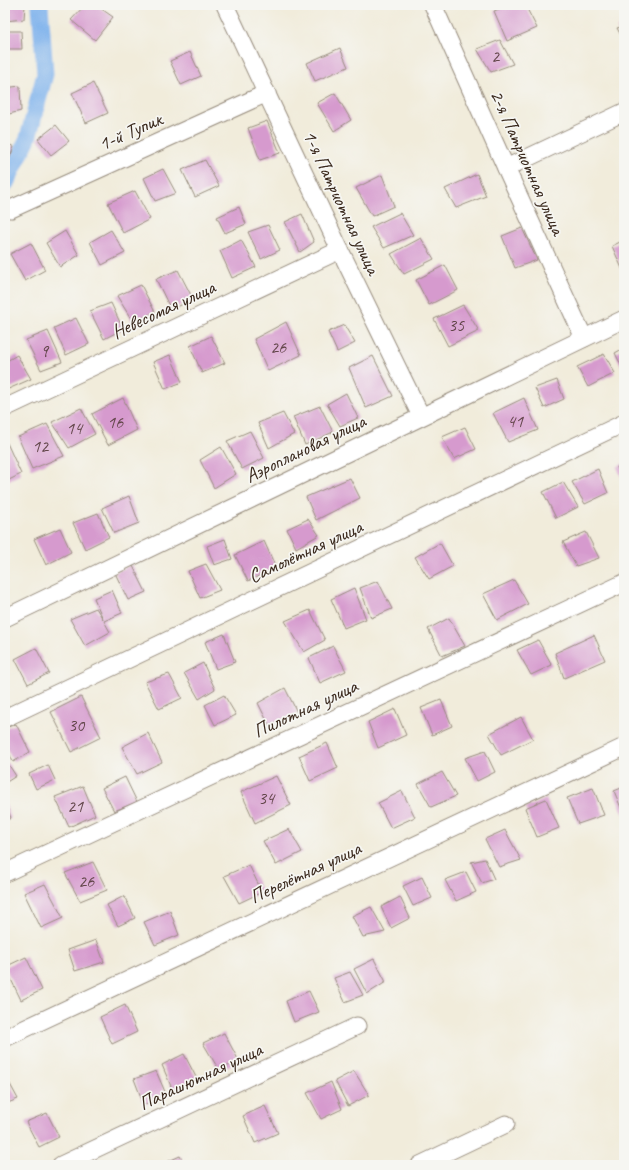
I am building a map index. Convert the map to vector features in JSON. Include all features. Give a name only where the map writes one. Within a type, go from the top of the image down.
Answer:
[{"type":"street","name":"1-я Патриотная улица","points":[[225,5],[340,250],[421,416]]},
{"type":"street","name":"2-я Патриотная улица","points":[[433,5],[584,338]]},
{"type":"street","name":"1-й Тупик","points":[[11,209],[267,93]]},
{"type":"street","points":[[506,168],[624,112]]},
{"type":"street","name":"Невесомая улица","points":[[5,408],[340,250]]},
{"type":"street","name":"Аэроплановая улица","points":[[5,618],[624,318]]},
{"type":"street","name":"Самолётная улица","points":[[5,718],[624,423]]},
{"type":"street","name":"Пилотная улица","points":[[5,873],[624,582]]},
{"type":"street","name":"Перелётная улица","points":[[5,1038],[624,747]]},
{"type":"street","name":"Парашютная улица","points":[[61,1165],[357,1026]]},
{"type":"street","points":[[420,1165],[506,1124]]},
{"type":"building","points":[[5,5],[25,5],[24,19],[5,21]]},
{"type":"building","points":[[85,5],[96,5],[113,17],[95,40],[71,20]]},
{"type":"building","points":[[509,5],[525,5],[537,28],[507,41],[494,11]]},
{"type":"building","points":[[624,26],[624,41],[617,28]]},
{"type":"building","points":[[5,31],[21,31],[22,49],[5,49]]},
{"type":"building","points":[[500,40],[513,64],[491,72],[477,49]]},
{"type":"building","points":[[340,48],[348,67],[315,81],[307,63]]},
{"type":"building","points":[[190,52],[201,76],[181,85],[170,61]]},
{"type":"building","points":[[93,83],[108,113],[86,123],[72,93]]},
{"type":"building","points":[[20,86],[21,111],[5,115],[5,88]]},
{"type":"building","points":[[335,93],[351,120],[334,131],[317,103]]},
{"type":"building","points":[[267,121],[280,153],[260,160],[248,128]]},
{"type":"building","points":[[56,125],[69,141],[51,155],[38,139]]},
{"type":"building","points":[[5,142],[14,147],[5,170]]},
{"type":"building","points":[[205,160],[219,186],[195,197],[182,170]]},
{"type":"building","points":[[163,169],[176,193],[155,201],[144,178]]},
{"type":"building","points":[[477,174],[486,196],[456,208],[445,189]]},
{"type":"building","points":[[382,175],[394,206],[372,216],[356,188]]},
{"type":"building","points":[[135,191],[150,219],[123,233],[108,203]]},
{"type":"building","points":[[239,207],[246,224],[225,233],[217,217]]},
{"type":"building","points":[[400,213],[413,235],[384,248],[371,227]]},
{"type":"building","points":[[302,214],[314,242],[300,252],[285,222]]},
{"type":"building","points":[[268,225],[280,250],[261,259],[248,232]]},
{"type":"building","points":[[522,228],[537,260],[515,268],[502,236]]},
{"type":"building","points":[[111,230],[125,253],[102,265],[90,242]]},
{"type":"building","points":[[65,231],[79,255],[60,267],[46,243]]},
{"type":"building","points":[[421,238],[434,259],[404,274],[391,254]]},
{"type":"building","points":[[241,240],[256,267],[232,278],[220,251]]},
{"type":"building","points":[[624,240],[624,273],[612,246]]},
{"type":"building","points":[[31,243],[45,270],[25,281],[10,254]]},
{"type":"building","points":[[445,265],[458,290],[429,305],[416,280]]},
{"type":"building","points":[[178,270],[193,299],[171,310],[156,279]]},
{"type":"building","points":[[141,285],[155,312],[133,322],[117,296]]},
{"type":"building","points":[[111,303],[123,329],[104,339],[90,311]]},
{"type":"building","points":[[463,305],[479,331],[448,346],[434,319]]},
{"type":"building","points":[[76,318],[89,344],[66,355],[54,328]]},
{"type":"building","points":[[286,322],[301,355],[268,371],[254,339]]},
{"type":"building","points":[[344,325],[355,343],[337,352],[328,332]]},
{"type":"building","points":[[48,331],[62,362],[41,370],[26,340]]},
{"type":"building","points":[[211,336],[225,363],[202,373],[190,346]]},
{"type":"building","points":[[624,348],[624,371],[615,353]]},
{"type":"building","points":[[604,354],[615,373],[588,387],[577,367]]},
{"type":"building","points":[[17,355],[31,379],[6,390],[5,362]]},
{"type":"building","points":[[170,355],[182,382],[165,389],[153,362]]},
{"type":"building","points":[[373,356],[393,396],[366,408],[349,368]]},
{"type":"building","points":[[557,380],[564,399],[544,408],[535,388]]},
{"type":"building","points":[[346,393],[358,418],[340,426],[327,404]]},
{"type":"building","points":[[123,398],[137,430],[108,445],[92,414]]},
{"type":"building","points":[[524,398],[538,430],[508,442],[493,413]]},
{"type":"building","points":[[320,406],[333,432],[305,445],[293,417]]},
{"type":"building","points":[[81,408],[95,434],[69,448],[52,422]]},
{"type":"building","points":[[283,413],[294,434],[269,448],[258,423]]},
{"type":"building","points":[[47,424],[64,456],[32,469],[18,437]]},
{"type":"building","points":[[465,427],[476,449],[454,459],[442,437]]},
{"type":"building","points":[[250,431],[264,458],[242,469],[227,441]]},
{"type":"building","points":[[7,443],[21,474],[5,482],[5,444]]},
{"type":"building","points":[[221,447],[236,474],[214,488],[200,460]]},
{"type":"building","points":[[624,463],[624,483],[617,467]]},
{"type":"building","points":[[598,469],[608,493],[585,504],[572,482]]},
{"type":"building","points":[[350,478],[360,498],[316,520],[306,497]]},
{"type":"building","points":[[563,482],[578,507],[556,518],[543,492]]},
{"type":"building","points":[[129,496],[139,523],[114,533],[102,508]]},
{"type":"building","points":[[98,513],[109,537],[85,549],[73,523]]},
{"type":"building","points":[[308,519],[319,535],[296,548],[287,529]]},
{"type":"building","points":[[60,528],[71,552],[46,565],[34,539]]},
{"type":"building","points":[[586,532],[599,558],[576,566],[563,542]]},
{"type":"building","points":[[225,539],[232,559],[214,565],[207,546]]},
{"type":"building","points":[[264,541],[276,568],[248,581],[235,555]]},
{"type":"building","points":[[440,543],[453,566],[429,579],[415,557]]},
{"type":"building","points":[[132,564],[146,592],[128,600],[115,573]]},
{"type":"building","points":[[206,564],[220,590],[200,598],[188,571]]},
{"type":"building","points":[[514,580],[528,604],[497,620],[483,594]]},
{"type":"building","points":[[378,581],[392,609],[371,618],[360,588]]},
{"type":"building","points":[[354,588],[366,619],[344,628],[331,599]]},
{"type":"building","points":[[112,590],[122,613],[104,621],[110,632],[85,646],[70,619],[96,608],[103,619],[94,598]]},
{"type":"building","points":[[310,610],[325,640],[304,652],[285,621]]},
{"type":"building","points":[[449,618],[465,646],[442,656],[428,629]]},
{"type":"building","points":[[224,634],[235,662],[216,669],[205,642]]},
{"type":"building","points":[[594,635],[605,660],[564,678],[555,653]]},
{"type":"building","points":[[538,640],[552,665],[531,675],[517,650]]},
{"type":"building","points":[[333,646],[346,671],[320,683],[309,658]]},
{"type":"building","points":[[36,648],[49,673],[28,684],[15,659]]},
{"type":"building","points":[[203,663],[215,689],[199,699],[184,673]]},
{"type":"building","points":[[169,674],[182,698],[159,709],[145,682]]},
{"type":"building","points":[[285,688],[298,714],[269,725],[258,703]]},
{"type":"building","points":[[224,695],[236,715],[215,725],[205,705]]},
{"type":"building","points":[[81,697],[101,737],[71,752],[51,712]]},
{"type":"building","points":[[441,700],[452,726],[432,735],[421,708]]},
{"type":"building","points":[[395,709],[406,735],[378,748],[368,722]]},
{"type":"building","points":[[521,717],[533,739],[501,755],[489,734]]},
{"type":"building","points":[[16,724],[30,752],[13,762],[5,744],[5,728]]},
{"type":"building","points":[[148,733],[162,762],[137,774],[122,747]]},
{"type":"building","points":[[327,743],[338,768],[310,781],[299,756]]},
{"type":"building","points":[[485,751],[495,772],[477,781],[465,758]]},
{"type":"building","points":[[5,759],[16,776],[5,783]]},
{"type":"building","points":[[48,765],[55,780],[36,789],[29,774]]},
{"type":"building","points":[[442,772],[456,796],[431,807],[418,784]]},
{"type":"building","points":[[276,776],[291,805],[255,823],[241,792]]},
{"type":"building","points":[[125,777],[137,802],[114,811],[102,788]]},
{"type":"building","points":[[83,786],[95,815],[69,827],[55,797]]},
{"type":"building","points":[[624,787],[624,815],[614,791]]},
{"type":"building","points":[[593,788],[604,815],[578,824],[567,798]]},
{"type":"building","points":[[402,791],[415,817],[391,828],[378,803]]},
{"type":"building","points":[[546,799],[559,828],[537,837],[525,808]]},
{"type":"building","points":[[5,803],[11,818],[5,821]]},
{"type":"building","points":[[289,829],[302,852],[276,865],[263,841]]},
{"type":"building","points":[[505,830],[521,860],[499,867],[485,839]]},
{"type":"building","points":[[485,859],[494,879],[482,883],[471,862]]},
{"type":"building","points":[[93,862],[107,890],[80,901],[65,873]]},
{"type":"building","points":[[249,865],[262,892],[239,903],[224,876]]},
{"type":"building","points":[[466,872],[476,892],[456,901],[445,880]]},
{"type":"building","points":[[422,877],[432,898],[413,906],[403,886]]},
{"type":"building","points":[[45,884],[63,918],[41,928],[24,893]]},
{"type":"building","points":[[124,896],[135,918],[118,926],[107,905]]},
{"type":"building","points":[[400,897],[410,918],[391,928],[381,907]]},
{"type":"building","points":[[371,907],[385,932],[363,937],[352,916]]},
{"type":"building","points":[[170,911],[179,935],[155,945],[144,922]]},
{"type":"building","points":[[96,940],[104,962],[75,971],[68,950]]},
{"type":"building","points":[[26,957],[42,990],[21,1000],[5,967]]},
{"type":"building","points":[[374,959],[386,982],[367,994],[354,969]]},
{"type":"building","points":[[350,972],[363,995],[345,1002],[334,978]]},
{"type":"building","points":[[309,991],[319,1012],[294,1022],[286,1001]]},
{"type":"building","points":[[125,1005],[137,1032],[112,1044],[100,1017]]},
{"type":"building","points":[[224,1033],[239,1061],[219,1070],[203,1043]]},
{"type":"building","points":[[184,1054],[197,1079],[173,1091],[162,1065]]},
{"type":"building","points":[[156,1071],[166,1094],[144,1105],[134,1079]]},
{"type":"building","points":[[354,1071],[369,1095],[348,1106],[335,1081]]},
{"type":"building","points":[[5,1075],[18,1099],[5,1104]]},
{"type":"building","points":[[331,1082],[342,1109],[321,1119],[307,1093]]},
{"type":"building","points":[[265,1106],[278,1133],[255,1143],[243,1116]]},
{"type":"building","points":[[47,1113],[59,1137],[39,1147],[26,1122]]},
{"type":"building","points":[[180,1156],[185,1165],[160,1165]]},
{"type":"waterway","points":[[5,185],[28,138],[45,74],[40,5]]}]
